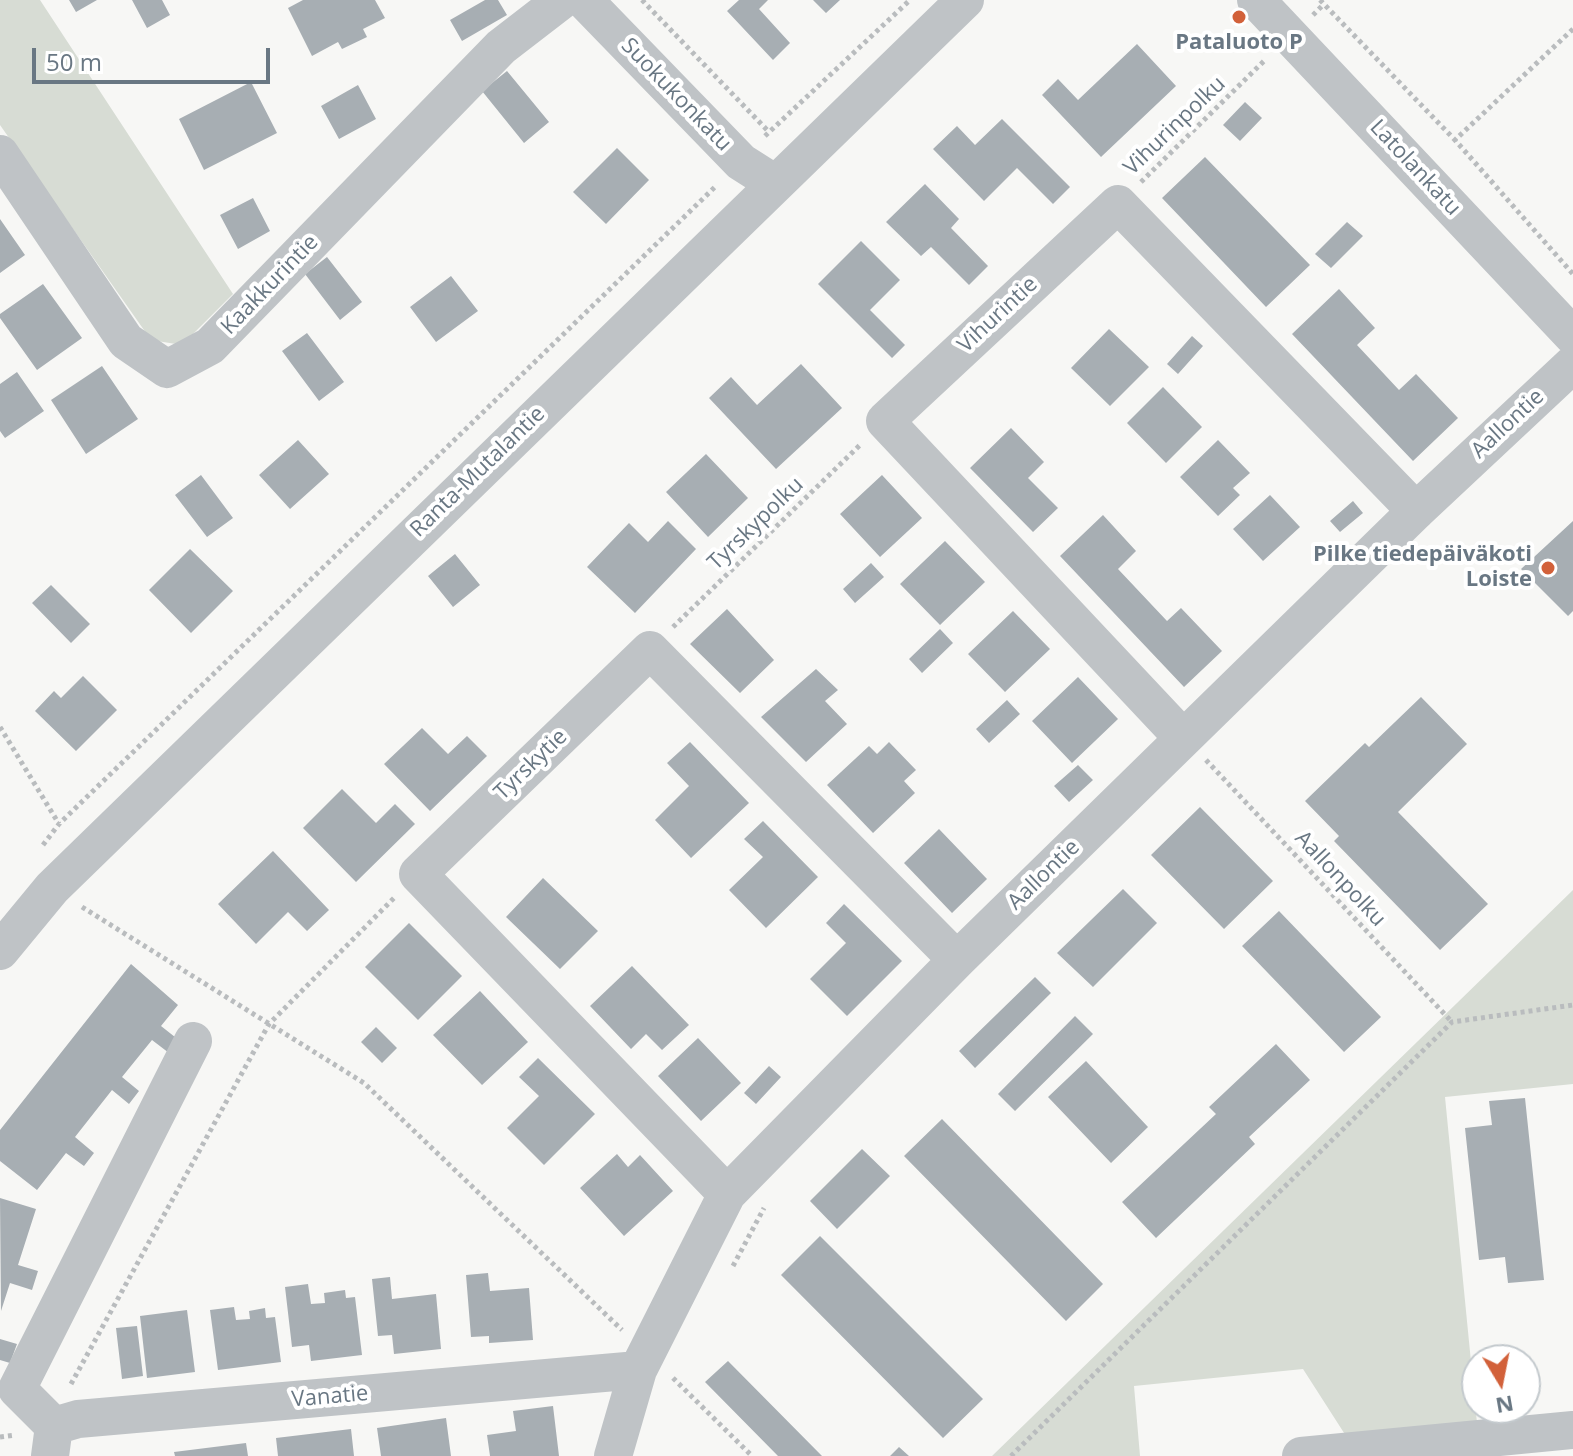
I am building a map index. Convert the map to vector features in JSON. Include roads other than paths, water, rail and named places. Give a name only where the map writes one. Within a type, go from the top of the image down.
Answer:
[{"type":"street","name":"Kaakkurintie","points":[[0,154],[126,341],[167,369],[210,346],[501,47],[562,0]]},
{"type":"street","name":"Suokukonkatu","points":[[584,0],[741,162],[774,183]]},
{"type":"street","name":"Ranta-Mutalantie","points":[[0,951],[52,888],[965,0]]},
{"type":"street","name":"Latolankatu","points":[[1256,0],[1573,336]]},
{"type":"street","name":"Vihurintie","points":[[1199,755],[885,421],[1118,204],[1416,511]]},
{"type":"street","name":"Aallontie","points":[[613,1456],[659,1367],[727,1194],[957,960],[1199,755],[1416,511],[1573,364]]},
{"type":"street","name":"Tyrskytie","points":[[727,1194],[418,874],[650,650],[957,960]]},
{"type":"street","points":[[52,1441],[17,1389],[193,1041]]},
{"type":"street","name":"Vanatie","points":[[52,1441],[78,1419],[659,1367]]},
{"type":"street","points":[[1301,1456],[1573,1430]]},
{"type":"place","name":"Pataluoto P","points":[[1239,17]]},
{"type":"place","name":"Pilke tiedepäiväkoti Loiste","points":[[1548,568]]}]
